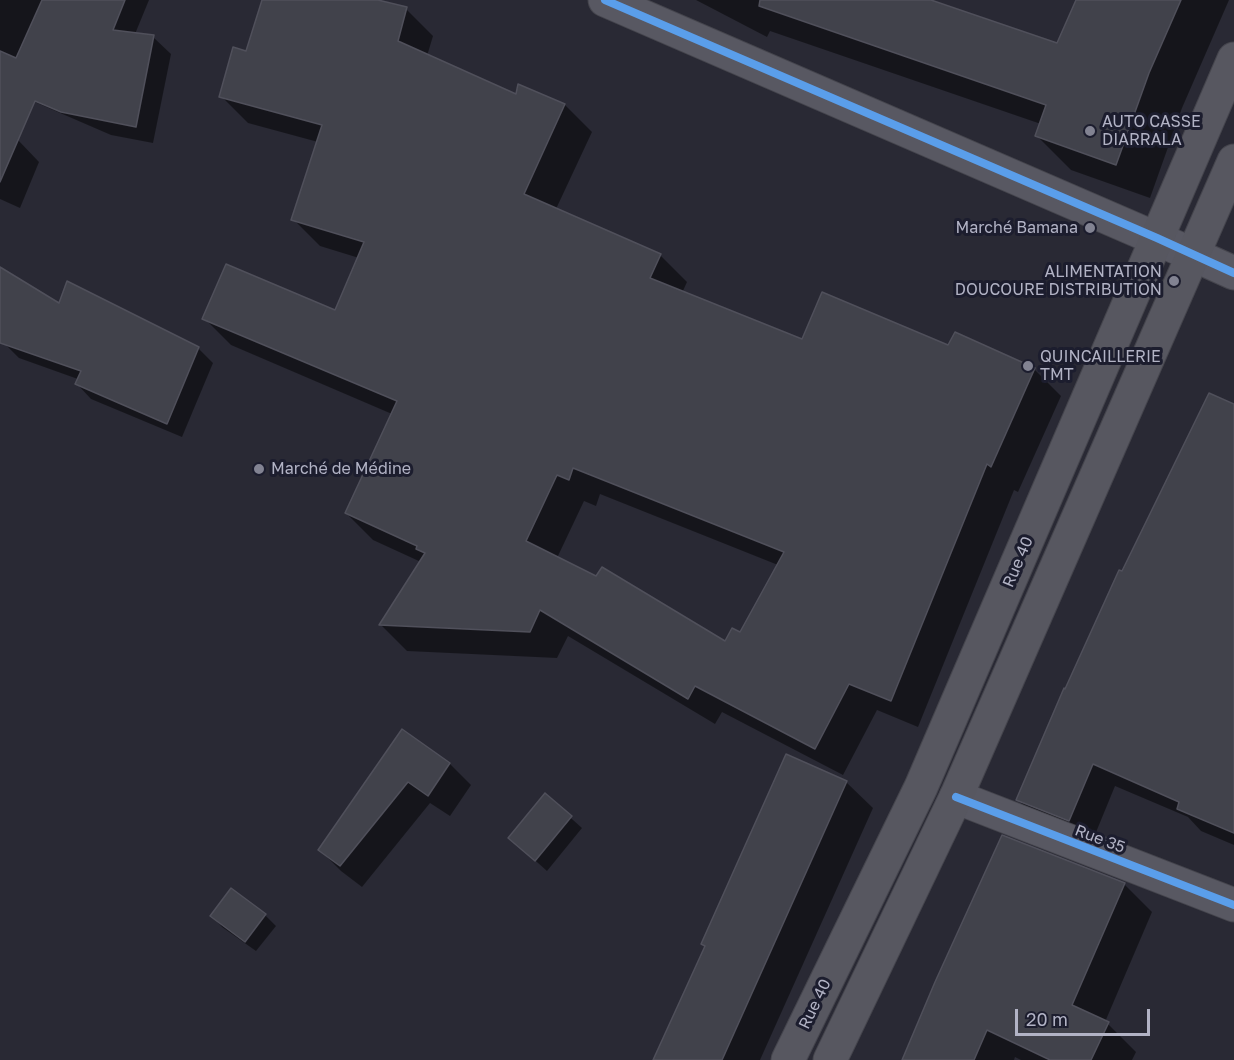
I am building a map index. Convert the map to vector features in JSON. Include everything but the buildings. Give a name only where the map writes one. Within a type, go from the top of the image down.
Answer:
[{"type":"main road","name":"Rue 40","points":[[788,1060],[921,787],[1234,58]]},
{"type":"main road","points":[[830,1060],[956,797],[1234,160]]},
{"type":"street","points":[[605,0],[1234,273]]},
{"type":"street","name":"Rue 35","points":[[956,797],[1234,905]]},
{"type":"cycle path","points":[[605,0],[1234,273]]},
{"type":"cycle path","points":[[956,797],[1234,905]]},
{"type":"place","name":"AUTO CASSE DIARRALA","points":[[1090,131]]},
{"type":"place","name":"Marché Bamana","points":[[1090,228]]},
{"type":"place","name":"ALIMENTATION DOUCOURE DISTRIBUTION","points":[[1174,281]]},
{"type":"place","name":"QUINCAILLERIE TMT","points":[[1028,366]]},
{"type":"place","name":"Marché de Médine","points":[[259,469]]}]
